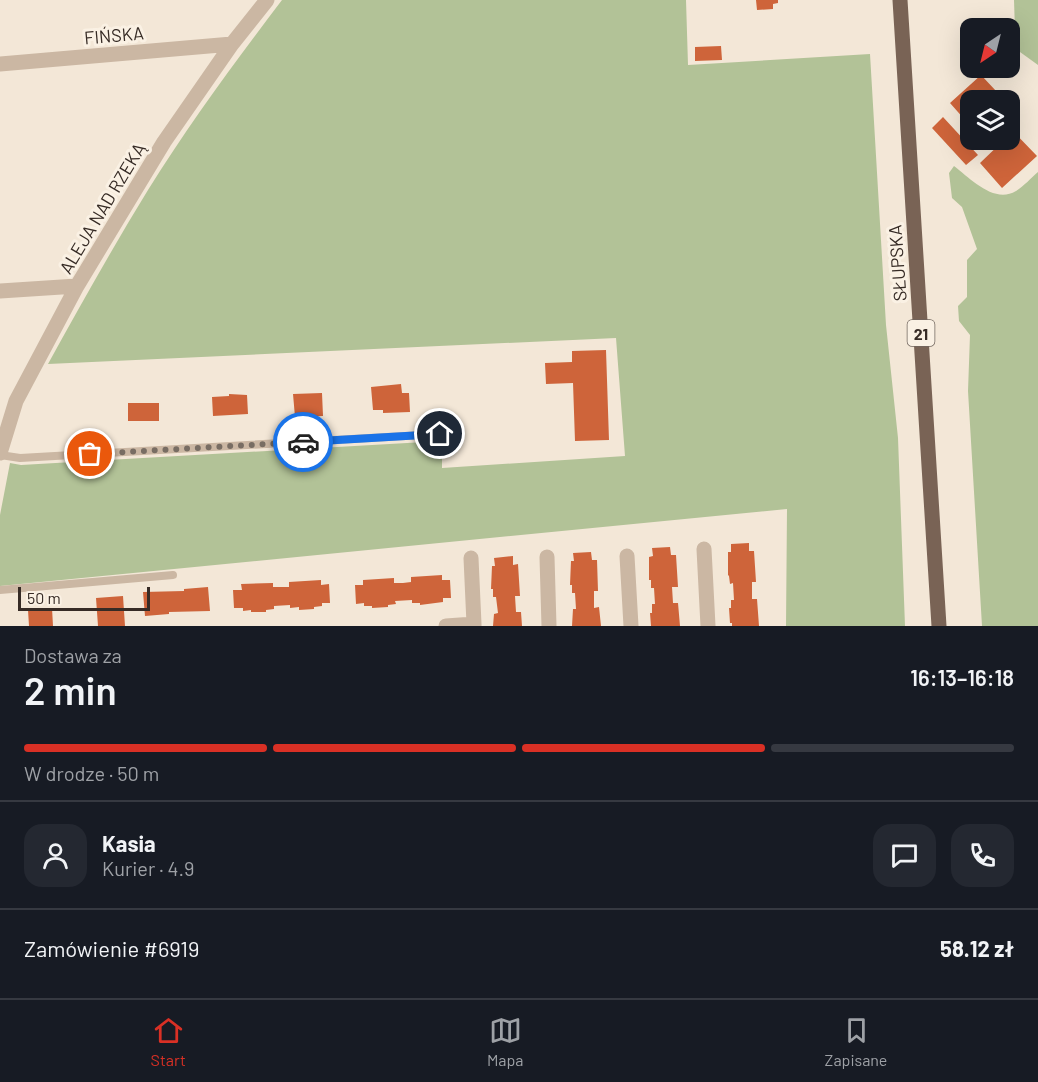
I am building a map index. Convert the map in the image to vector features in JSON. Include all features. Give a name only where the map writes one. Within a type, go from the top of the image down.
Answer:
[{"type":"main road","name":"SŁUPSKA","points":[[900,0],[939,626]]},
{"type":"street","name":"ALEJA NAD RZEKĄ","points":[[0,454],[16,401],[77,286],[164,142],[232,44],[267,0]]},
{"type":"street","name":"FIŃSKA","points":[[0,64],[232,44]]},
{"type":"street","points":[[0,291],[77,286]]},
{"type":"street","points":[[704,549],[708,626]]},
{"type":"street","points":[[627,556],[631,626]]},
{"type":"street","points":[[547,557],[549,626]]},
{"type":"street","points":[[446,626],[474,625],[471,558]]},
{"type":"lane","points":[[0,454],[20,458],[440,434]]},
{"type":"lane","points":[[0,590],[173,575]]},
{"type":"green space","points":[[282,0],[686,0],[688,65],[870,54],[886,325],[898,438],[905,626],[786,626],[787,509],[0,586],[0,515],[10,463],[21,465],[442,441],[442,468],[625,456],[616,338],[48,364],[109,255],[164,165]]},
{"type":"green space","points":[[1014,0],[1038,0],[1038,65],[1020,52],[1020,18],[1015,18]]},
{"type":"green space","points":[[954,166],[983,188],[999,194],[1016,191],[1038,172],[1038,626],[982,626],[968,391],[970,335],[959,321],[958,306],[967,297],[967,260],[977,249],[962,207],[952,198],[949,173]]},
{"type":"building","points":[[756,0],[778,0],[778,3],[773,4],[773,9],[757,10]]},
{"type":"building","points":[[721,46],[722,60],[695,61],[695,47]]},
{"type":"building","points":[[978,78],[984,78],[995,90],[964,90]]},
{"type":"building","points":[[960,94],[960,114],[950,103]]},
{"type":"building","points":[[943,117],[960,135],[960,150],[973,150],[978,155],[966,165],[932,128]]},
{"type":"building","points":[[1020,138],[1037,156],[1002,188],[980,163],[994,150],[1020,150]]},
{"type":"building","points":[[606,350],[609,440],[575,441],[573,383],[546,384],[545,363],[572,362],[572,351]]},
{"type":"building","points":[[401,384],[402,393],[409,393],[410,412],[383,413],[383,410],[373,410],[371,387]]},
{"type":"building","points":[[322,393],[323,416],[295,417],[293,394]]},
{"type":"building","points":[[229,394],[247,395],[248,414],[213,416],[212,397],[229,396]]},
{"type":"building","points":[[128,403],[159,403],[159,421],[128,421]]},
{"type":"building","points":[[749,543],[749,551],[754,551],[756,582],[752,582],[752,599],[757,599],[759,626],[732,626],[729,608],[731,608],[731,600],[734,600],[733,583],[730,584],[728,575],[728,552],[731,552],[731,544]]},
{"type":"building","points":[[670,547],[671,555],[676,555],[678,587],[672,587],[673,603],[678,603],[680,626],[651,626],[650,613],[652,613],[652,604],[655,604],[654,588],[651,588],[651,580],[649,580],[649,557],[653,556],[652,548]]},
{"type":"building","points":[[591,552],[592,560],[597,560],[598,591],[594,591],[594,608],[599,607],[601,626],[572,626],[573,609],[576,609],[575,593],[572,593],[572,585],[570,585],[573,553]]},
{"type":"building","points":[[513,556],[513,565],[518,564],[520,596],[515,596],[516,612],[521,612],[522,626],[493,626],[494,614],[498,613],[496,597],[493,597],[493,589],[491,589],[494,558]]},
{"type":"building","points":[[442,575],[442,580],[450,580],[451,598],[443,598],[443,602],[420,605],[420,603],[412,603],[412,600],[395,601],[396,604],[388,605],[388,607],[372,608],[372,606],[364,606],[364,603],[356,604],[355,585],[363,585],[363,580],[394,578],[394,583],[403,583],[411,582],[411,577]]},
{"type":"building","points":[[321,580],[321,585],[329,584],[330,603],[322,603],[322,606],[314,607],[314,609],[299,610],[299,607],[290,608],[290,605],[274,606],[274,609],[266,610],[266,612],[251,612],[251,610],[243,611],[243,608],[234,608],[233,590],[242,590],[241,584],[273,583],[273,587],[289,587],[289,582]]},
{"type":"building","points":[[208,587],[210,611],[169,612],[169,614],[145,616],[143,592],[184,591],[184,589]]},
{"type":"building","points":[[123,596],[125,626],[98,626],[96,598]]},
{"type":"building","points":[[52,608],[53,626],[29,626],[28,610]]},
{"type":"way so far","points":[[90,454],[303,442]]},
{"type":"route","points":[[303,442],[440,434]]}]
